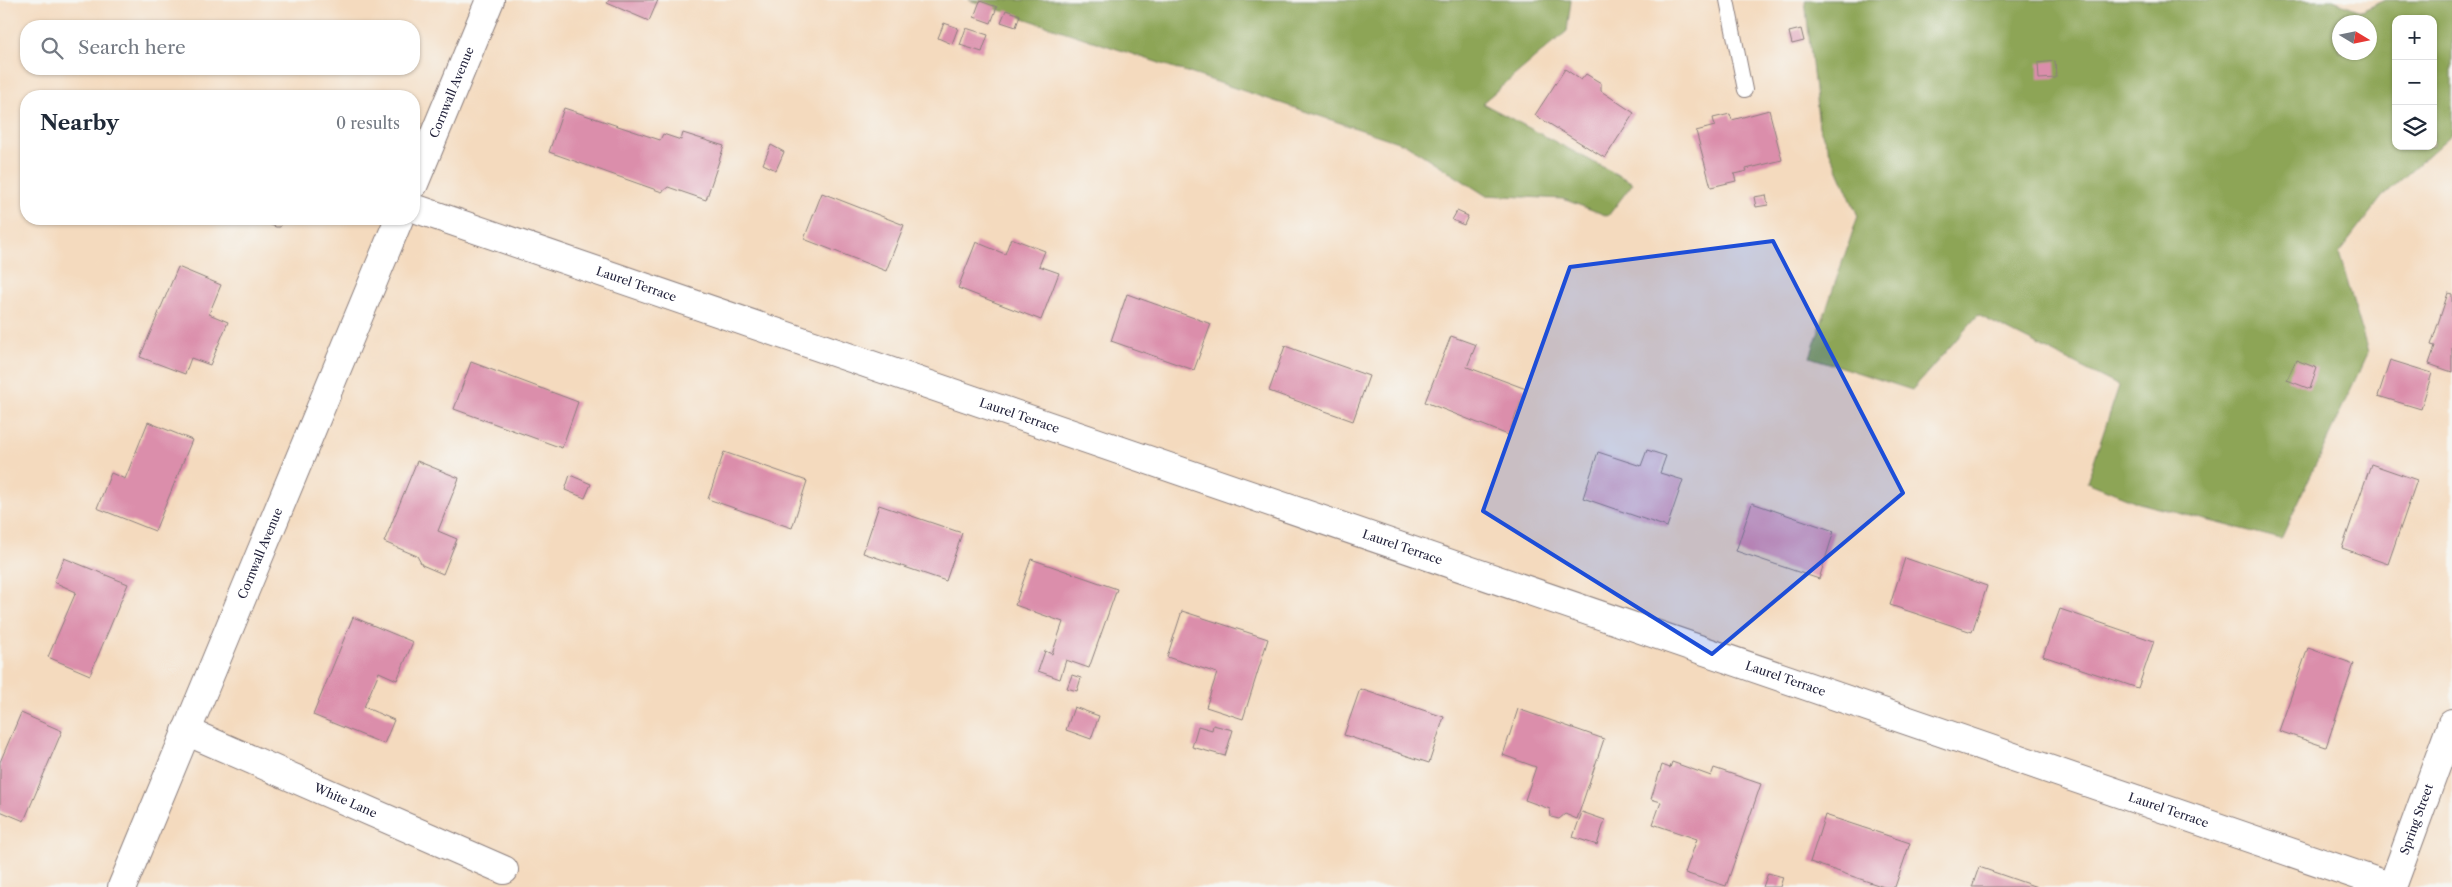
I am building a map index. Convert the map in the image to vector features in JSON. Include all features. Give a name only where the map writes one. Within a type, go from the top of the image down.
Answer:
[{"type":"street","name":"Cornwall Avenue","points":[[420,169],[490,0]]},
{"type":"street","name":"Laurel Terrace","points":[[420,210],[2392,887]]},
{"type":"street","name":"Cornwall Avenue","points":[[122,887],[397,225]]},
{"type":"street","name":"Spring Street","points":[[2392,887],[2452,723]]},
{"type":"street","name":"White Lane","points":[[186,731],[504,870]]},
{"type":"lane","points":[[1727,0],[1745,90]]},
{"type":"highlighted area","points":[[1773,241],[1903,493],[1712,654],[1483,511],[1570,267]]},
{"type":"green space","points":[[969,0],[1571,0],[1567,31],[1482,103],[1633,183],[1608,216],[1563,199],[1485,195],[1407,145]]},
{"type":"green space","points":[[1805,0],[2333,0],[2361,11],[2386,0],[2452,0],[2452,134],[2437,148],[2437,15],[2392,15],[2392,150],[2434,150],[2382,197],[2339,253],[2368,352],[2281,539],[2139,503],[2087,482],[2119,386],[1978,315],[1912,390],[1810,357],[1858,216],[1819,127]]},
{"type":"building","points":[[609,0],[658,0],[649,21],[607,3]]},
{"type":"building","points":[[980,1],[997,7],[991,23],[974,17]]},
{"type":"building","points":[[1006,10],[1020,15],[1016,27],[1001,22]]},
{"type":"building","points":[[944,23],[958,28],[952,44],[938,38]]},
{"type":"building","points":[[966,28],[988,35],[982,52],[960,45]]},
{"type":"building","points":[[1801,29],[1804,41],[1792,44],[1789,32]]},
{"type":"building","points":[[2055,61],[2056,78],[2039,79],[2038,63]]},
{"type":"building","points":[[1565,69],[1581,80],[1586,74],[1601,83],[1601,91],[1634,113],[1605,158],[1535,115]]},
{"type":"building","points":[[564,108],[660,140],[663,134],[681,140],[683,133],[724,146],[706,200],[668,187],[662,192],[549,152]]},
{"type":"building","points":[[1769,110],[1782,160],[1746,169],[1747,171],[1734,174],[1736,181],[1711,187],[1696,131],[1715,126],[1713,118],[1730,114],[1732,120]]},
{"type":"building","points":[[771,145],[784,152],[776,170],[763,164]]},
{"type":"building","points":[[822,193],[904,225],[886,271],[804,239]]},
{"type":"building","points":[[1766,195],[1768,205],[1756,207],[1754,197]]},
{"type":"building","points":[[1457,211],[1468,216],[1464,225],[1452,220]]},
{"type":"building","points":[[1011,238],[1045,251],[1039,266],[1059,273],[1041,320],[958,288],[976,242],[1005,254]]},
{"type":"building","points":[[178,267],[221,285],[209,314],[228,322],[210,365],[191,358],[185,374],[140,357]]},
{"type":"building","points":[[2448,293],[2452,294],[2452,372],[2429,364],[2435,346],[2431,345]]},
{"type":"building","points":[[1127,294],[1211,324],[1194,370],[1111,341]]},
{"type":"building","points":[[1451,336],[1476,345],[1467,367],[1526,389],[1508,435],[1425,402]]},
{"type":"building","points":[[1285,346],[1369,376],[1353,421],[1269,391]]},
{"type":"building","points":[[2296,360],[2317,368],[2310,389],[2287,380]]},
{"type":"building","points":[[2390,360],[2432,373],[2421,409],[2378,396]]},
{"type":"building","points":[[471,362],[578,402],[562,448],[454,409]]},
{"type":"building","points":[[148,422],[192,440],[155,531],[97,508],[111,473],[125,479]]},
{"type":"building","points":[[1647,450],[1666,456],[1660,473],[1683,480],[1667,527],[1583,498],[1598,452],[1641,466]]},
{"type":"building","points":[[724,452],[807,481],[792,528],[708,499]]},
{"type":"building","points":[[417,461],[459,478],[438,531],[457,539],[443,574],[422,565],[417,556],[384,542]]},
{"type":"building","points":[[2371,464],[2417,480],[2388,564],[2342,548]]},
{"type":"building","points":[[570,475],[591,484],[585,498],[565,490]]},
{"type":"building","points":[[1752,503],[1834,531],[1819,579],[1736,551]]},
{"type":"building","points":[[879,505],[962,533],[946,581],[863,553]]},
{"type":"building","points":[[64,558],[128,584],[90,675],[48,657],[76,592],[54,582]]},
{"type":"building","points":[[1905,558],[1987,586],[1972,632],[1890,605]]},
{"type":"building","points":[[1031,559],[1117,589],[1089,668],[1066,660],[1060,679],[1038,671],[1045,651],[1052,654],[1063,622],[1015,605]]},
{"type":"building","points":[[2060,609],[2154,641],[2138,688],[2043,656]]},
{"type":"building","points":[[1182,611],[1268,639],[1243,719],[1206,707],[1217,673],[1167,657]]},
{"type":"building","points":[[353,617],[413,642],[397,680],[379,672],[364,707],[394,720],[384,744],[313,715]]},
{"type":"building","points":[[2308,648],[2354,664],[2326,747],[2279,731]]},
{"type":"building","points":[[1072,675],[1081,678],[1077,691],[1067,688]]},
{"type":"building","points":[[1360,689],[1444,717],[1429,763],[1344,735]]},
{"type":"building","points":[[1074,707],[1099,716],[1091,739],[1066,730]]},
{"type":"building","points":[[1518,709],[1604,739],[1577,819],[1565,814],[1559,819],[1551,817],[1550,809],[1525,800],[1536,767],[1503,755]]},
{"type":"building","points":[[21,713],[62,731],[24,821],[0,811],[0,762]]},
{"type":"building","points":[[1213,725],[1233,730],[1225,756],[1192,747],[1198,726],[1212,730]]},
{"type":"building","points":[[1672,762],[1711,776],[1714,768],[1761,784],[1726,886],[1685,873],[1697,839],[1653,824],[1661,802],[1651,799],[1662,765],[1670,768]]},
{"type":"building","points":[[1582,812],[1605,820],[1597,845],[1573,837]]},
{"type":"building","points":[[1825,815],[1910,843],[1895,887],[1884,887],[1810,862]]},
{"type":"building","points":[[1979,867],[2037,887],[1972,887]]},
{"type":"building","points":[[1768,873],[1783,877],[1780,887],[1763,887]]}]
